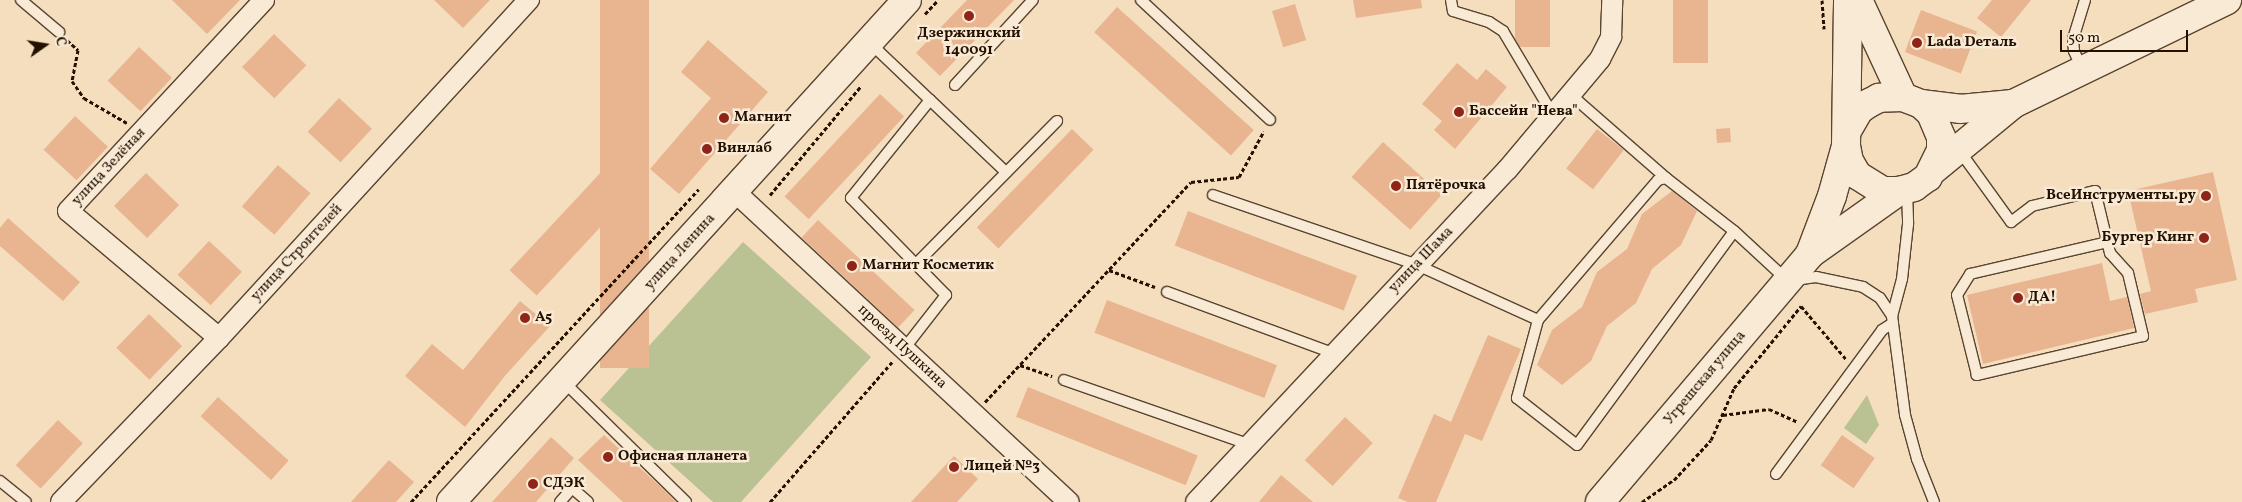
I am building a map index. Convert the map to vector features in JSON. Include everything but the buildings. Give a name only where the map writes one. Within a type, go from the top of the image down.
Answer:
[{"type":"street","name":"улица Зелёная","points":[[219,338],[68,211],[264,0]]},
{"type":"street","name":"улица Строителей","points":[[61,502],[219,338],[529,0]]},
{"type":"street","name":"улица Шама","points":[[1196,502],[1332,353],[1507,170],[1600,59],[1610,37],[1612,0]]},
{"type":"street","name":"Угрешская улица","points":[[1848,0],[1846,138],[1849,161],[1857,175],[1883,191],[1903,191]]},
{"type":"street","name":"Угрешская улица","points":[[1600,502],[1810,254],[1903,191],[1921,183],[1933,170],[1941,150],[1941,137],[1930,113],[1912,100],[1858,0]]},
{"type":"street","points":[[1933,170],[2013,104],[2226,0]]},
{"type":"street","name":"улица Ленина","points":[[452,502],[564,382],[734,191],[913,11]]},
{"type":"street","name":"Угрешская улица","points":[[1810,254],[1832,196],[1846,138],[1859,110],[1879,98],[1912,100]]},
{"type":"street","points":[[1912,100],[1960,109],[2013,104]]},
{"type":"street","name":"проезд Пушкина","points":[[734,191],[1070,502]]},
{"type":"lane","points":[[21,0],[59,32]]},
{"type":"lane","points":[[955,85],[1032,0]]},
{"type":"lane","points":[[1141,0],[1270,120]]},
{"type":"lane","points":[[1451,0],[1453,11],[1488,22],[1502,31],[1553,115]]},
{"type":"lane","points":[[2082,70],[2074,51],[2073,39],[2084,0]]},
{"type":"lane","points":[[877,49],[1006,172]]},
{"type":"lane","points":[[1570,94],[1666,178],[1734,231],[1788,281],[1816,278],[1863,287],[1880,298],[1893,320]]},
{"type":"lane","points":[[904,349],[946,295],[851,198],[930,100]]},
{"type":"lane","points":[[916,264],[1057,121]]},
{"type":"lane","points":[[1958,150],[2011,222],[2032,206],[2095,191],[2110,254],[2128,273],[2143,336],[1976,375],[1957,295],[1970,274],[2107,242]]},
{"type":"lane","points":[[1666,178],[1658,180],[1538,320],[1517,398],[1577,445],[1734,231]]},
{"type":"lane","points":[[1903,191],[1908,224],[1904,261],[1893,320],[1905,415],[1917,458],[1934,502]]},
{"type":"lane","points":[[1212,195],[1417,265],[1538,320]]},
{"type":"lane","points":[[1167,292],[1332,353]]},
{"type":"lane","points":[[1776,474],[1882,330],[1893,320]]},
{"type":"lane","points":[[1064,380],[1248,444]]},
{"type":"lane","points":[[564,382],[686,502]]},
{"type":"lane","points":[[0,481],[26,502]]},
{"type":"lane","points":[[560,502],[572,488],[588,502]]},
{"type":"path","points":[[913,11],[938,0]]},
{"type":"path","points":[[1822,0],[1824,37]]},
{"type":"path","points":[[59,32],[78,50],[72,81],[84,98],[143,131]]},
{"type":"path","points":[[770,195],[877,49]]},
{"type":"path","points":[[974,413],[1192,182],[1240,177],[1270,120]]},
{"type":"path","points":[[412,502],[699,189]]},
{"type":"path","points":[[1109,270],[1167,292]]},
{"type":"path","points":[[1642,502],[1674,480],[1711,440],[1734,388],[1801,306],[1854,369]]},
{"type":"path","points":[[770,502],[904,349]]},
{"type":"path","points":[[1020,365],[1064,380]]},
{"type":"path","points":[[1722,415],[1769,409],[1810,429]]},
{"type":"green space","points":[[743,242],[871,357],[741,502],[713,502],[600,400]]},
{"type":"green space","points":[[1867,395],[1879,425],[1866,444],[1844,428]]},
{"type":"place","name":"Дзержинский 140091","points":[[969,16]]},
{"type":"place","name":"Lada Dеталь","points":[[1917,43]]},
{"type":"place","name":"Бассейн \"Нева\"","points":[[1459,112]]},
{"type":"place","name":"Магнит","points":[[724,118]]},
{"type":"place","name":"Винлаб","points":[[707,149]]},
{"type":"place","name":"Пятёрочка","points":[[1396,186]]},
{"type":"place","name":"ВсеИнструменты.ру","points":[[2206,196]]},
{"type":"place","name":"Бургер Кинг","points":[[2204,238]]},
{"type":"place","name":"Магнит Косметик","points":[[852,266]]},
{"type":"place","name":"ДА!","points":[[2018,298]]},
{"type":"place","name":"А5","points":[[525,318]]},
{"type":"place","name":"Офисная планета","points":[[608,457]]},
{"type":"place","name":"Лицей №3","points":[[954,467]]},
{"type":"place","name":"СДЭК","points":[[533,484]]}]
